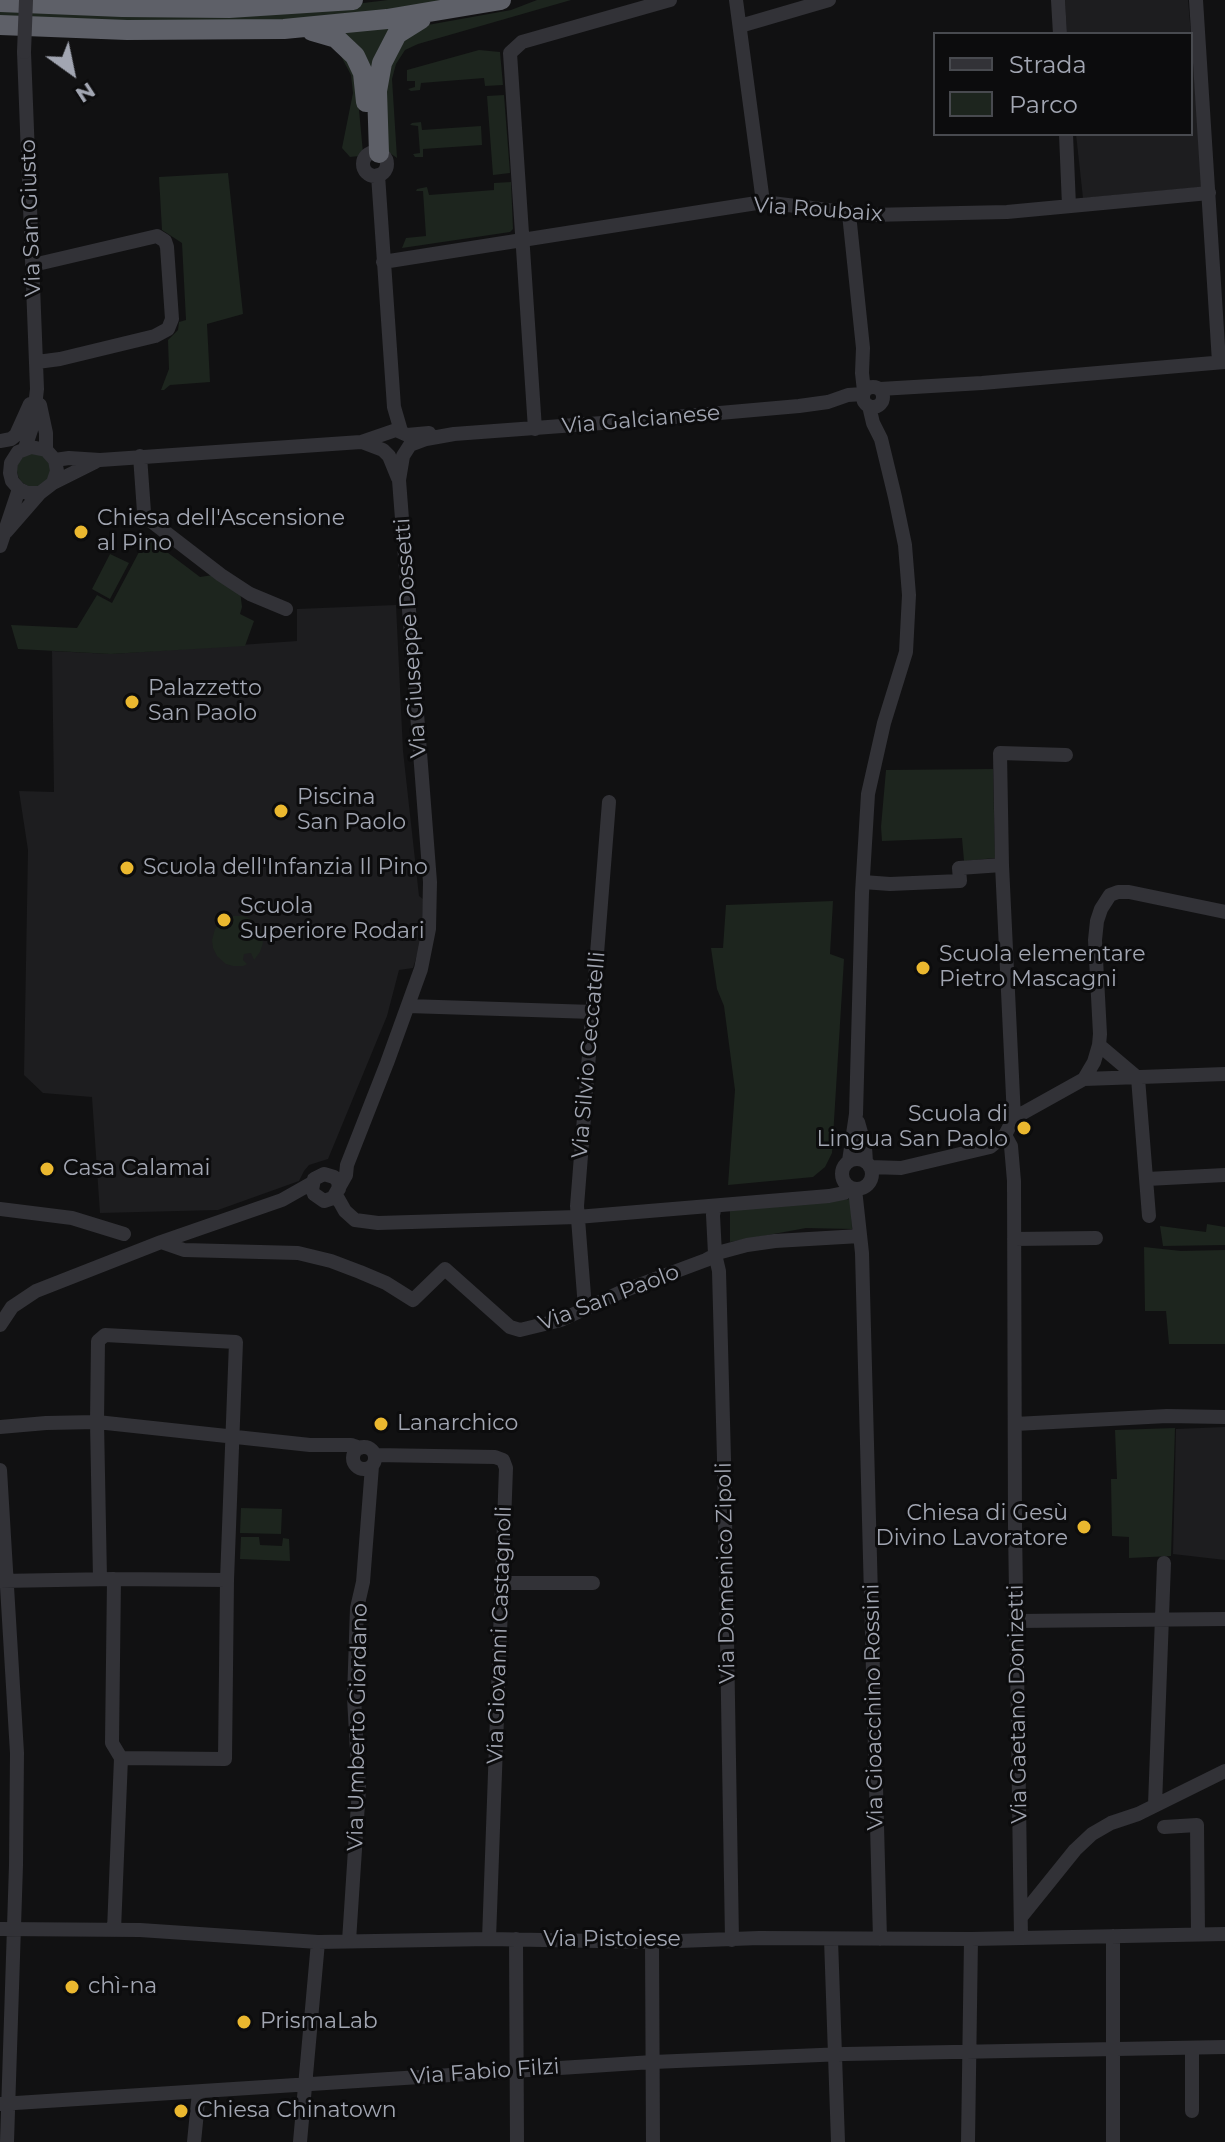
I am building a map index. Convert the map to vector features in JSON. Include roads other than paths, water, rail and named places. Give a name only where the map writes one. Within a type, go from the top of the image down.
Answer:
[{"type":"highway","points":[[263,7],[298,0]]},
{"type":"highway","points":[[0,2],[122,7],[263,7],[353,0]]},
{"type":"highway","points":[[0,25],[127,30],[284,29],[387,19],[501,0]]},
{"type":"highway","points":[[374,154],[379,72],[386,51],[403,28],[448,10]]},
{"type":"highway","points":[[284,29],[328,34],[343,43],[355,56],[363,73],[374,154]]},
{"type":"street","name":"Via San Giusto","points":[[22,450],[33,424],[37,389],[24,52],[26,0]]},
{"type":"street","points":[[535,429],[510,53],[522,42],[670,0]]},
{"type":"street","points":[[736,0],[763,202]]},
{"type":"street","points":[[740,26],[829,0]]},
{"type":"street","points":[[1058,0],[1060,32]]},
{"type":"street","points":[[1196,0],[1222,362]]},
{"type":"street","points":[[1066,136],[1069,206]]},
{"type":"street","points":[[374,154],[364,161],[364,168],[371,175],[378,175],[396,443]]},
{"type":"street","name":"Via Roubaix","points":[[383,262],[763,202],[849,214],[1007,212],[1209,193]]},
{"type":"street","points":[[849,214],[863,348],[872,397],[883,422],[881,439],[904,538],[909,595],[906,652],[884,723],[868,794],[856,1114],[849,1161],[843,1169],[860,1236]]},
{"type":"street","points":[[33,265],[157,236],[165,241],[167,247],[172,319],[168,329],[155,336],[37,362]]},
{"type":"street","name":"Via Galcianese","points":[[0,450],[38,447],[50,455],[100,460],[361,442],[396,443],[442,432],[535,429],[695,416],[872,397],[925,387],[1222,362]]},
{"type":"street","name":"Via San Giusto","points":[[37,389],[50,455]]},
{"type":"street","points":[[0,441],[11,439],[19,432],[37,389]]},
{"type":"street","name":"Via Giuseppe Dossetti","points":[[338,1192],[408,1006],[427,944],[430,882],[396,443]]},
{"type":"street","points":[[22,450],[5,470],[19,489],[27,493],[40,493]]},
{"type":"street","points":[[50,455],[57,471],[53,483]]},
{"type":"street","points":[[140,456],[147,518],[250,594],[286,609]]},
{"type":"street","name":"Via Galcianese","points":[[3,539],[40,493],[53,483],[100,460]]},
{"type":"street","name":"Via Galcianese","points":[[3,539],[19,489]]},
{"type":"street","points":[[849,1161],[860,1159],[869,1169],[901,1168],[978,1151],[990,1147],[1005,1135],[1014,1118],[1000,753],[1066,755]]},
{"type":"street","name":"Via Silvio Ceccatelli","points":[[585,1308],[577,1217],[609,802]]},
{"type":"street","points":[[863,882],[960,881],[959,868],[1002,865]]},
{"type":"street","points":[[1084,1079],[1099,1045],[1095,940],[1097,921],[1110,895],[1129,892],[1225,912]]},
{"type":"street","points":[[408,1006],[593,1012]]},
{"type":"street","points":[[1099,1045],[1138,1078],[1149,1216]]},
{"type":"street","points":[[1014,1118],[1084,1079],[1225,1074]]},
{"type":"street","points":[[329,1174],[338,1181],[338,1192],[348,1215],[363,1222],[577,1217],[815,1196],[849,1185],[866,1187],[869,1169],[856,1114]]},
{"type":"street","name":"Via Gaetano Donizetti","points":[[1005,1135],[1011,1146],[1014,1181],[1021,1938]]},
{"type":"street","points":[[0,1325],[12,1307],[36,1291],[313,1188],[319,1175],[329,1174],[347,1165]]},
{"type":"street","points":[[1147,1179],[1225,1175]]},
{"type":"street","points":[[313,1188],[324,1201],[338,1192]]},
{"type":"street","name":"Via Domenico Zipoli","points":[[715,1206],[724,1475],[732,1940]]},
{"type":"street","points":[[0,1209],[72,1218],[124,1234]]},
{"type":"street","name":"Via San Paolo","points":[[161,1242],[184,1250],[298,1253],[360,1272],[386,1283],[413,1300],[445,1269],[517,1330],[561,1320],[623,1291],[715,1254],[747,1245],[860,1236]]},
{"type":"street","name":"Via Gioacchino Rossini","points":[[860,1236],[880,1939]]},
{"type":"street","points":[[1014,1239],[1096,1238]]},
{"type":"street","points":[[114,1930],[121,1758],[112,1743],[107,1579],[97,1422],[97,1344],[105,1335],[236,1342],[227,1580],[225,1759],[121,1758]]},
{"type":"street","points":[[0,1416],[46,1423]]},
{"type":"street","points":[[1015,1424],[1167,1416],[1225,1417]]},
{"type":"street","points":[[0,1427],[97,1422],[310,1445],[334,1444],[357,1453],[369,1448],[373,1460]]},
{"type":"street","name":"Via Giovanni Castagnoli","points":[[373,1460],[495,1457],[503,1460],[506,1468],[489,1939]]},
{"type":"street","name":"Via Umberto Giordano","points":[[349,1941],[359,1788],[354,1697],[357,1608],[363,1582],[373,1460]]},
{"type":"street","points":[[0,1470],[7,1707],[17,1753],[7,1929],[4,2104],[7,2142]]},
{"type":"street","points":[[1155,1805],[1164,1563]]},
{"type":"street","points":[[4,1581],[227,1580]]},
{"type":"street","points":[[502,1583],[593,1583]]},
{"type":"street","points":[[1017,1621],[1225,1619]]},
{"type":"street","points":[[1021,1917],[1075,1850],[1092,1834],[1225,1771]]},
{"type":"street","points":[[1164,1827],[1197,1825],[1198,1934]]},
{"type":"street","name":"Via Pistoiese","points":[[7,1929],[190,1933],[318,1942],[489,1939],[652,1942],[1225,1934]]},
{"type":"street","points":[[1113,1936],[1113,2142]]},
{"type":"street","points":[[516,1939],[517,2142]]},
{"type":"street","points":[[831,1939],[838,2142]]},
{"type":"street","points":[[968,2142],[971,1939]]},
{"type":"street","points":[[300,2142],[318,1942]]},
{"type":"street","points":[[652,1942],[653,2142]]},
{"type":"street","name":"Via Fabio Filzi","points":[[4,2104],[653,2062],[834,2054],[1225,2047]]},
{"type":"street","points":[[1192,2048],[1192,2111]]},
{"type":"street","points":[[194,2142],[199,2092]]},
{"type":"place","name":"Chiesa dell'Ascensione al Pino","points":[[81,532]]},
{"type":"place","name":"Palazzetto San Paolo","points":[[132,702]]},
{"type":"place","name":"Piscina San Paolo","points":[[281,811]]},
{"type":"place","name":"Scuola dell'Infanzia Il Pino","points":[[127,868]]},
{"type":"place","name":"Scuola Superiore Rodari","points":[[224,920]]},
{"type":"place","name":"Scuola elementare Pietro Mascagni","points":[[923,968]]},
{"type":"place","name":"Scuola di Lingua San Paolo","points":[[1024,1128]]},
{"type":"place","name":"Casa Calamai","points":[[47,1169]]},
{"type":"place","name":"Lanarchico","points":[[381,1424]]},
{"type":"place","name":"Chiesa di Gesù Divino Lavoratore","points":[[1084,1527]]},
{"type":"place","name":"chì-na","points":[[72,1987]]},
{"type":"place","name":"PrismaLab","points":[[244,2022]]},
{"type":"place","name":"Chiesa Chinatown","points":[[181,2111]]}]
